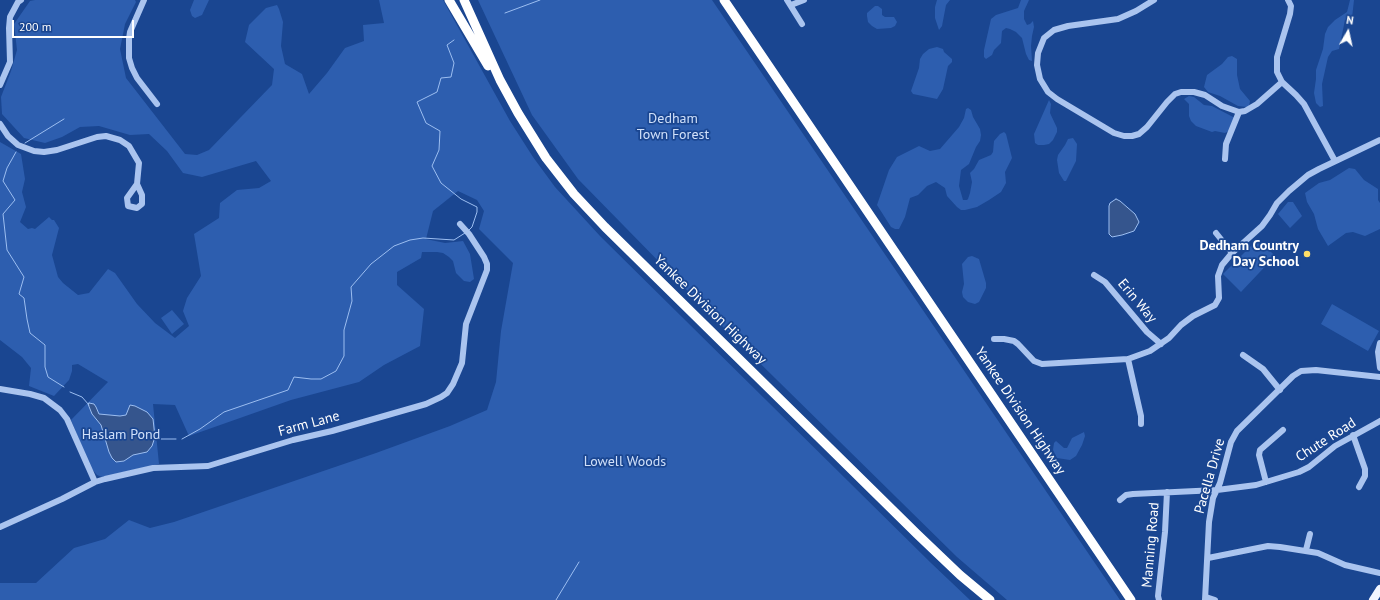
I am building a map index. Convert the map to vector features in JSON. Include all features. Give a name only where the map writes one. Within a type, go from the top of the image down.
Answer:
[{"type":"highway","points":[[449,0],[486,63],[503,87]]},
{"type":"highway","name":"Yankee Division Highway","points":[[464,0],[503,87],[521,120],[564,182],[589,211],[933,549],[990,600]]},
{"type":"highway","name":"Yankee Division Highway","points":[[724,0],[1131,600]]},
{"type":"street","points":[[0,85],[10,62],[10,17],[21,0]]},
{"type":"street","points":[[140,0],[141,7]]},
{"type":"street","points":[[144,0],[130,32],[129,58],[132,68],[138,78],[158,104]]},
{"type":"street","points":[[802,24],[789,3],[804,0]]},
{"type":"street","points":[[1154,0],[1136,11],[1118,19],[1068,26],[1054,30],[1044,38],[1038,53],[1037,65],[1040,79],[1048,92],[1069,107],[1114,132],[1124,136],[1132,136],[1139,134],[1147,127],[1175,94],[1181,92],[1194,92],[1222,106],[1239,112],[1245,111],[1257,104],[1282,82]]},
{"type":"street","points":[[1288,0],[1291,6],[1290,14],[1276,66],[1277,72],[1282,82],[1304,104],[1335,161]]},
{"type":"street","points":[[1226,159],[1226,144],[1239,112]]},
{"type":"street","points":[[0,124],[8,136],[18,145],[34,151],[44,152],[57,150],[97,137],[106,136],[120,140],[129,146],[139,163],[137,184]]},
{"type":"street","points":[[994,339],[1014,341],[1034,362],[1042,364],[1128,359],[1150,351],[1161,344],[1187,320],[1212,308],[1218,302],[1219,272],[1224,262],[1262,226],[1277,204],[1297,184],[1308,175],[1380,140]]},
{"type":"street","name":"Farm Lane","points":[[0,527],[62,499],[95,482],[153,468],[208,466],[293,440],[332,431],[426,404],[441,397],[447,393],[453,384],[462,363],[466,324],[488,270],[487,264],[468,232],[460,224]]},
{"type":"street","points":[[1216,233],[1232,253]]},
{"type":"street","name":"Erin Way","points":[[1094,275],[1105,282],[1147,332],[1161,344]]},
{"type":"street","points":[[1380,343],[1378,352],[1380,368]]},
{"type":"street","points":[[1243,355],[1263,369],[1280,390]]},
{"type":"street","points":[[1128,359],[1141,416],[1141,424]]},
{"type":"street","name":"Pacella Drive","points":[[1206,598],[1209,522],[1213,498],[1217,490],[1231,442],[1237,431],[1293,376],[1301,372],[1316,370],[1380,377]]},
{"type":"street","points":[[0,390],[30,394],[44,398],[60,410],[67,419],[95,482]]},
{"type":"street","name":"Chute Road","points":[[1120,500],[1126,495],[1133,494],[1217,490],[1266,482],[1299,472],[1309,467],[1335,446],[1380,421]]},
{"type":"street","points":[[1266,482],[1259,455],[1260,450],[1283,430]]},
{"type":"street","points":[[1353,435],[1365,469],[1365,476],[1359,487]]},
{"type":"street","name":"Manning Road","points":[[1159,600],[1158,596],[1165,532],[1167,492]]},
{"type":"street","points":[[1306,550],[1310,534]]},
{"type":"street","points":[[1208,558],[1268,546],[1306,550],[1318,553],[1345,565],[1380,573]]},
{"type":"street","points":[[1206,598],[1215,600]]},
{"type":"green space","points":[[135,0],[136,2],[125,24],[120,49],[126,78],[185,154],[197,155],[209,150],[272,85],[274,69],[245,42],[249,25],[266,8],[277,5],[279,9],[283,22],[281,46],[285,64],[302,74],[309,94],[327,73],[345,48],[364,41],[363,25],[384,23],[379,0],[443,0],[510,121],[533,157],[555,187],[600,236],[970,600],[0,600],[0,583],[36,583],[74,548],[105,539],[129,520],[150,528],[174,522],[376,453],[450,426],[487,410],[496,382],[501,331],[513,263],[479,229],[484,211],[477,200],[458,191],[433,211],[426,239],[445,243],[463,241],[470,254],[474,279],[470,282],[464,281],[456,273],[453,261],[443,253],[437,252],[422,252],[421,258],[397,272],[397,285],[424,309],[420,346],[384,365],[359,382],[291,400],[189,436],[175,405],[153,404],[159,464],[102,477],[97,475],[91,468],[71,420],[108,382],[78,364],[72,365],[69,380],[54,396],[29,386],[31,368],[22,357],[0,340],[0,142],[21,154],[25,179],[22,192],[26,207],[20,222],[28,229],[35,229],[49,217],[54,220],[59,228],[52,255],[58,277],[63,283],[78,295],[89,293],[108,269],[115,273],[137,304],[155,323],[175,338],[189,326],[183,311],[187,298],[201,276],[194,234],[219,218],[220,203],[237,190],[259,188],[271,181],[256,161],[202,177],[183,173],[167,151],[149,134],[130,135],[99,126],[80,127],[62,137],[45,143],[24,138],[2,114],[1,97],[17,50],[14,24],[30,1]]},
{"type":"green space","points":[[194,0],[209,0],[202,15],[195,18],[192,16],[190,10]]},
{"type":"green space","name":"Dedham Town Forest","points":[[478,0],[712,0],[1120,600],[1007,600],[957,557],[718,322],[578,179],[532,115]]},
{"type":"green space","points":[[937,0],[950,0],[946,5],[942,26],[939,30],[935,18],[935,7]]},
{"type":"green space","points":[[1021,0],[1029,0],[1024,11],[1024,19],[1027,25],[1033,21],[1034,27],[1031,46],[1032,61],[1029,60],[1026,54],[1022,38],[1016,32],[1006,28],[1002,31],[1001,43],[994,50],[992,55],[986,59],[984,57],[984,50],[991,19],[996,15],[1018,8]]},
{"type":"green space","points":[[1350,0],[1354,0],[1352,18],[1345,20],[1339,49],[1332,51],[1328,57],[1322,84],[1323,106],[1320,107],[1316,103],[1314,93],[1316,70],[1323,49],[1325,34],[1328,27],[1335,20],[1347,12]]},
{"type":"green space","points":[[875,6],[882,9],[882,15],[885,17],[894,17],[897,22],[895,26],[891,28],[877,29],[868,22],[867,13]]},
{"type":"green space","points":[[937,47],[943,49],[944,52],[952,59],[952,62],[948,66],[943,89],[937,99],[913,94],[911,91],[919,68],[920,59],[929,49]]},
{"type":"green space","points":[[1232,56],[1237,59],[1237,75],[1240,89],[1250,101],[1249,106],[1247,107],[1238,106],[1220,96],[1208,92],[1204,87],[1207,75],[1222,64],[1228,57]]},
{"type":"green space","points":[[1189,96],[1194,97],[1204,105],[1212,106],[1235,118],[1229,131],[1225,133],[1215,131],[1212,132],[1196,126],[1191,121],[1189,116],[1189,104],[1184,99]]},
{"type":"green space","points":[[1049,100],[1051,104],[1050,113],[1057,128],[1057,132],[1049,144],[1038,145],[1035,143],[1034,134]]},
{"type":"green space","points":[[968,108],[971,110],[980,129],[981,135],[980,141],[969,164],[961,170],[959,186],[963,200],[968,199],[970,193],[972,182],[970,173],[979,160],[991,155],[993,152],[994,141],[1004,132],[1006,134],[1012,158],[1005,172],[1006,183],[1001,192],[977,207],[961,210],[947,196],[945,188],[936,182],[927,186],[918,195],[910,198],[905,217],[899,229],[891,227],[877,205],[889,170],[897,157],[919,146],[930,151],[940,149],[959,127],[964,118],[966,109]]},
{"type":"green space","points":[[1073,138],[1077,144],[1076,161],[1066,181],[1064,181],[1059,173],[1057,160],[1058,155],[1068,139]]},
{"type":"green space","points":[[1349,168],[1355,169],[1364,180],[1378,189],[1378,200],[1380,203],[1380,229],[1365,236],[1353,232],[1346,233],[1328,246],[1318,229],[1314,214],[1307,202],[1305,193],[1319,183],[1330,180]]},
{"type":"green space","points":[[1288,202],[1293,202],[1302,216],[1290,228],[1278,214]]},
{"type":"green space","points":[[1258,239],[1275,256],[1241,292],[1223,274]]},
{"type":"green space","points":[[972,256],[979,259],[986,283],[986,288],[979,302],[975,304],[968,302],[963,297],[962,292],[964,284],[962,264],[968,257]]},
{"type":"green space","points":[[1332,304],[1379,331],[1368,351],[1321,324]]},
{"type":"green space","points":[[172,310],[184,324],[172,334],[161,318]]},
{"type":"green space","points":[[1084,432],[1085,436],[1082,445],[1076,456],[1070,460],[1057,458],[1053,450],[1054,443],[1056,441],[1064,448],[1067,448],[1072,438]]},
{"type":"shaded area","points":[[1116,199],[1135,214],[1139,222],[1134,231],[1112,237],[1109,234],[1109,206],[1110,203]]},
{"type":"shaded area","points":[[88,404],[94,404],[99,414],[120,416],[126,415],[130,405],[147,412],[153,419],[155,437],[152,446],[147,452],[133,455],[124,461],[116,462],[109,452],[101,425],[92,414]]},
{"type":"waterway","points":[[505,13],[540,0]]},
{"type":"waterway","points":[[454,40],[447,45],[454,63],[451,77],[441,78],[437,92],[417,102],[426,123],[440,131],[439,150],[432,166],[441,183],[461,199],[477,207],[477,212],[472,227],[469,230]]},
{"type":"waterway","points":[[25,143],[64,119]]},
{"type":"waterway","points":[[16,152],[7,168],[3,181],[15,200],[3,214],[7,250],[24,277],[19,294],[24,298],[30,333],[45,345],[45,367],[48,377],[64,387]]},
{"type":"waterway","points":[[182,439],[200,429],[224,412],[288,390],[294,377],[321,379],[336,371],[344,356],[344,330],[352,301],[351,287],[371,264],[394,246],[410,240],[423,238],[454,240],[465,233]]},
{"type":"waterway","points":[[70,392],[82,397],[89,405]]},
{"type":"waterway","points":[[153,439],[176,439]]},
{"type":"waterway","points":[[556,600],[579,562]]},
{"type":"place","name":"Dedham Country Day School","points":[[1307,254]]},
{"type":"park label","name":"Haslam Pond","points":[[121,435]]},
{"type":"park label","name":"Lowell Woods","points":[[625,462]]}]
